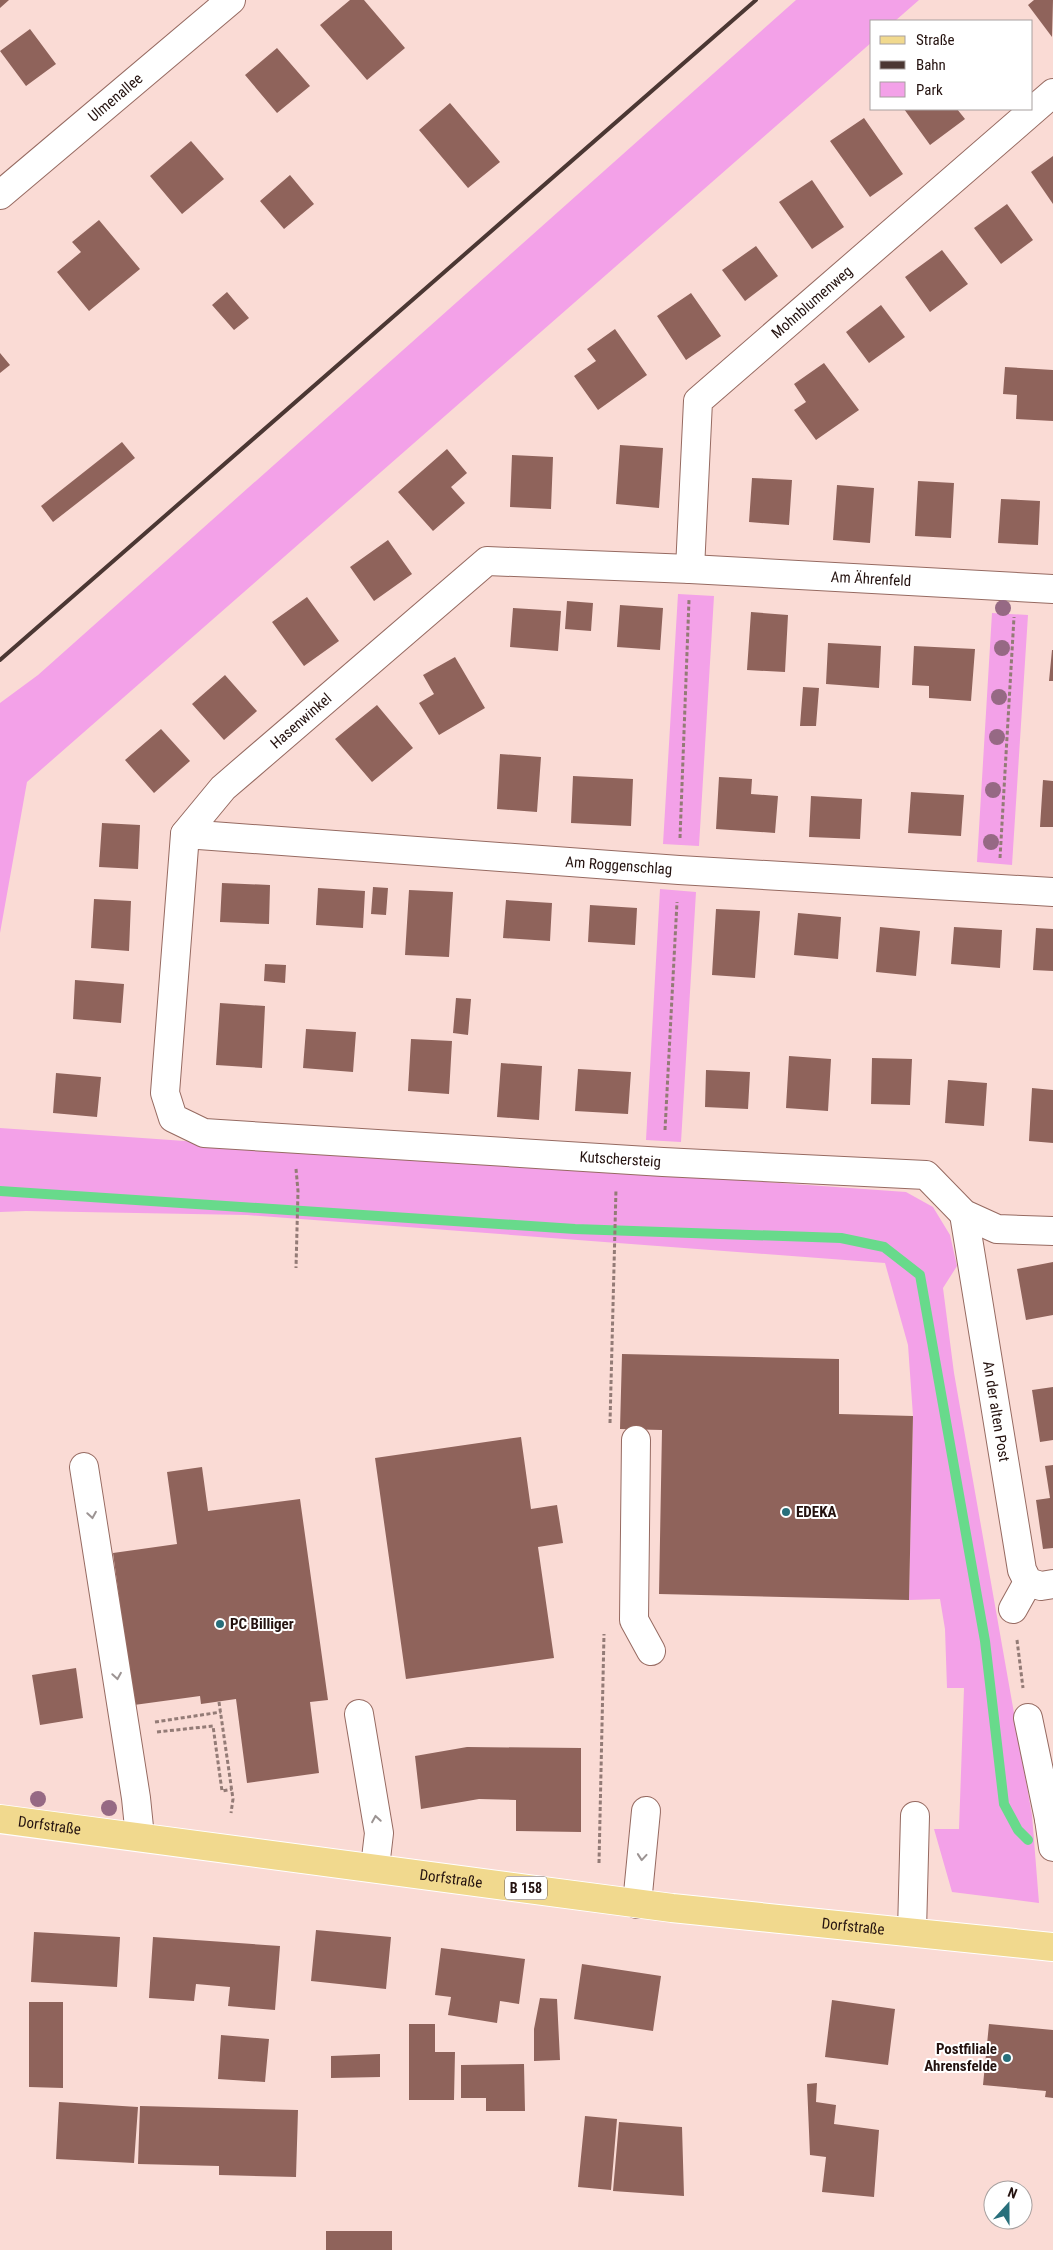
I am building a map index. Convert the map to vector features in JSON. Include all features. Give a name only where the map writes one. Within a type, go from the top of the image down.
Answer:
[{"type":"main road","name":"Dorfstraße","points":[[0,1818],[375,1867],[637,1904],[1053,1947]]},
{"type":"street","name":"Ulmenallee","points":[[0,195],[231,0]]},
{"type":"street","name":"Mohnblumenweg","points":[[690,569],[698,400],[1053,94]]},
{"type":"street","name":"Hasenwinkel","points":[[185,834],[223,788],[487,562],[690,569]]},
{"type":"street","name":"Am Ährenfeld","points":[[690,569],[1053,589]]},
{"type":"street","name":"Am Roggenschlag","points":[[185,834],[669,869],[1053,892]]},
{"type":"street","name":"Kutschersteig","points":[[185,834],[166,1093],[173,1118],[204,1133],[663,1162],[926,1175],[964,1214],[997,1229],[1053,1231]]},
{"type":"street","name":"An der alten Post","points":[[964,1214],[1022,1570],[1041,1583]]},
{"type":"street","points":[[636,1440],[634,1620],[652,1651]]},
{"type":"street","points":[[84,1467],[136,1798],[140,1837]]},
{"type":"street","points":[[1013,1609],[1041,1583]]},
{"type":"street","points":[[359,1714],[378,1833],[375,1867]]},
{"type":"street","points":[[1028,1718],[1051,1819],[1053,1847]]},
{"type":"street","points":[[637,1904],[646,1811]]},
{"type":"street","points":[[912,1931],[915,1816]]},
{"type":"path","points":[[998,889],[1016,586]]},
{"type":"path","points":[[296,1268],[298,1192]]},
{"type":"path","points":[[614,1257],[615,1209]]},
{"type":"path","points":[[1013,1609],[1028,1718]]},
{"type":"path","points":[[219,1702],[232,1789],[231,1812]]},
{"type":"path","points":[[221,1712],[154,1722],[155,1732],[213,1726],[222,1791],[232,1789]]},
{"type":"green space","points":[[796,0],[919,0],[896,20],[870,20],[870,44],[27,782],[0,933],[0,703],[38,675]]},
{"type":"green space","points":[[678,594],[714,596],[699,846],[663,844]]},
{"type":"green space","points":[[992,613],[1028,615],[1012,865],[977,862]]},
{"type":"green space","points":[[660,889],[696,892],[681,1142],[646,1140]]},
{"type":"green space","points":[[0,1128],[906,1192],[933,1207],[950,1235],[957,1266],[943,1288],[954,1373],[1032,1815],[1039,1903],[952,1892],[934,1829],[959,1829],[964,1688],[947,1688],[945,1629],[940,1599],[909,1600],[913,1416],[908,1345],[885,1263],[247,1215],[0,1212]]},
{"type":"building","points":[[0,0],[9,0],[0,8]]},
{"type":"building","points":[[350,0],[364,0],[405,48],[367,80],[320,25]]},
{"type":"building","points":[[1034,0],[1053,0],[1052,37],[1028,5]]},
{"type":"building","points":[[30,29],[56,64],[26,86],[0,51]]},
{"type":"building","points":[[277,48],[310,86],[277,113],[245,75]]},
{"type":"building","points":[[450,103],[500,162],[468,188],[419,130]]},
{"type":"building","points":[[905,110],[958,110],[965,119],[930,145]]},
{"type":"building","points":[[864,118],[903,174],[870,197],[830,141]]},
{"type":"building","points":[[191,141],[224,179],[182,214],[150,176]]},
{"type":"building","points":[[1053,156],[1053,204],[1031,172]]},
{"type":"building","points":[[290,175],[314,204],[284,229],[260,201]]},
{"type":"building","points":[[812,180],[844,227],[812,249],[779,202]]},
{"type":"building","points":[[1007,204],[1033,240],[1001,264],[974,228]]},
{"type":"building","points":[[99,220],[140,269],[89,311],[57,272],[81,252],[72,242]]},
{"type":"building","points":[[756,246],[778,276],[745,301],[722,270]]},
{"type":"building","points":[[942,250],[968,284],[930,312],[905,277]]},
{"type":"building","points":[[227,292],[249,318],[234,330],[212,305]]},
{"type":"building","points":[[691,293],[721,336],[686,360],[657,316]]},
{"type":"building","points":[[881,305],[905,337],[869,363],[846,332]]},
{"type":"building","points":[[615,329],[647,375],[598,410],[574,376],[596,361],[587,349]]},
{"type":"building","points":[[0,353],[10,365],[0,373]]},
{"type":"building","points":[[824,363],[859,410],[816,440],[794,410],[806,402],[794,384]]},
{"type":"building","points":[[1005,367],[1053,370],[1053,421],[1016,419],[1017,395],[1003,394]]},
{"type":"building","points":[[122,442],[135,458],[53,522],[41,506]]},
{"type":"building","points":[[620,445],[663,448],[659,508],[616,504]]},
{"type":"building","points":[[447,449],[467,473],[451,487],[465,503],[433,531],[398,492]]},
{"type":"building","points":[[512,455],[553,457],[551,509],[510,507]]},
{"type":"building","points":[[752,478],[792,480],[789,525],[749,522]]},
{"type":"building","points":[[918,481],[954,483],[951,538],[915,536]]},
{"type":"building","points":[[837,485],[874,488],[870,543],[833,540]]},
{"type":"building","points":[[1001,499],[1040,501],[1038,545],[998,543]]},
{"type":"building","points":[[388,540],[412,574],[374,601],[350,567]]},
{"type":"building","points":[[307,597],[339,641],[304,666],[272,622]]},
{"type":"building","points":[[567,601],[593,603],[591,631],[565,629]]},
{"type":"building","points":[[620,605],[663,608],[660,650],[617,647]]},
{"type":"building","points":[[513,608],[561,611],[558,651],[510,647]]},
{"type":"building","points":[[751,612],[788,615],[785,672],[747,670]]},
{"type":"building","points":[[828,643],[881,646],[879,688],[826,684]]},
{"type":"building","points":[[914,646],[975,649],[971,701],[929,698],[929,686],[912,685]]},
{"type":"building","points":[[1052,650],[1053,681],[1049,681]]},
{"type":"building","points":[[455,657],[485,708],[439,735],[419,703],[434,694],[423,675]]},
{"type":"building","points":[[225,675],[257,711],[224,740],[192,704]]},
{"type":"building","points":[[803,687],[819,688],[816,726],[800,726]]},
{"type":"building","points":[[377,705],[413,748],[372,782],[335,739]]},
{"type":"building","points":[[161,729],[190,761],[154,793],[125,760]]},
{"type":"building","points":[[500,754],[541,757],[537,812],[497,809]]},
{"type":"building","points":[[573,776],[633,779],[631,826],[571,823]]},
{"type":"building","points":[[719,777],[752,779],[751,794],[778,796],[775,833],[716,829]]},
{"type":"building","points":[[1043,780],[1053,781],[1053,827],[1040,827]]},
{"type":"building","points":[[911,792],[964,795],[961,836],[908,833]]},
{"type":"building","points":[[811,796],[862,799],[860,839],[809,837]]},
{"type":"building","points":[[102,823],[140,825],[138,869],[99,867]]},
{"type":"building","points":[[222,883],[270,885],[269,924],[220,922]]},
{"type":"building","points":[[373,887],[388,888],[386,915],[371,914]]},
{"type":"building","points":[[318,888],[365,891],[363,928],[316,925]]},
{"type":"building","points":[[409,890],[453,892],[449,957],[405,955]]},
{"type":"building","points":[[94,899],[131,901],[129,951],[91,948]]},
{"type":"building","points":[[506,900],[552,903],[550,941],[503,938]]},
{"type":"building","points":[[590,905],[637,908],[635,945],[588,942]]},
{"type":"building","points":[[716,909],[760,911],[755,978],[712,975]]},
{"type":"building","points":[[798,913],[841,917],[838,959],[794,955]]},
{"type":"building","points":[[880,927],[920,931],[916,976],[876,972]]},
{"type":"building","points":[[954,927],[1002,930],[1000,968],[951,964]]},
{"type":"building","points":[[1036,928],[1053,929],[1053,971],[1033,970]]},
{"type":"building","points":[[265,964],[286,965],[285,983],[264,981]]},
{"type":"building","points":[[75,980],[124,984],[121,1023],[73,1019]]},
{"type":"building","points":[[456,998],[471,999],[468,1035],[453,1033]]},
{"type":"building","points":[[220,1003],[265,1006],[262,1068],[216,1065]]},
{"type":"building","points":[[306,1029],[356,1032],[353,1072],[303,1068]]},
{"type":"building","points":[[411,1039],[452,1041],[449,1094],[408,1091]]},
{"type":"building","points":[[789,1056],[831,1059],[828,1111],[786,1108]]},
{"type":"building","points":[[872,1058],[912,1059],[910,1105],[871,1104]]},
{"type":"building","points":[[501,1063],[542,1066],[539,1120],[497,1117]]},
{"type":"building","points":[[578,1069],[631,1072],[628,1114],[575,1111]]},
{"type":"building","points":[[706,1070],[750,1072],[748,1109],[705,1107]]},
{"type":"building","points":[[56,1073],[101,1077],[97,1117],[53,1113]]},
{"type":"building","points":[[948,1080],[987,1083],[984,1126],[945,1123]]},
{"type":"building","points":[[1032,1088],[1053,1090],[1053,1143],[1029,1141]]},
{"type":"building","points":[[1053,1262],[1053,1315],[1026,1320],[1017,1269]]},
{"type":"building","name":"EDEKA","points":[[622,1354],[839,1359],[839,1414],[913,1416],[909,1600],[659,1594],[662,1430],[620,1429]]},
{"type":"building","points":[[1053,1387],[1053,1440],[1040,1442],[1032,1390]]},
{"type":"building","points":[[521,1437],[531,1509],[557,1505],[563,1543],[538,1547],[554,1658],[406,1679],[375,1458]]},
{"type":"building","points":[[1053,1465],[1053,1548],[1043,1549],[1036,1500],[1050,1498],[1045,1466]]},
{"type":"building","name":"PC Billiger","points":[[202,1467],[208,1511],[300,1499],[328,1700],[310,1702],[319,1773],[247,1783],[236,1699],[201,1704],[200,1696],[134,1705],[113,1553],[177,1544],[167,1472]]},
{"type":"building","points":[[76,1668],[83,1718],[40,1725],[32,1675]]},
{"type":"building","points":[[467,1747],[581,1748],[581,1832],[516,1831],[516,1800],[479,1799],[421,1809],[415,1756]]},
{"type":"building","points":[[316,1930],[391,1937],[386,1989],[311,1981]]},
{"type":"building","points":[[34,1932],[120,1937],[117,1987],[31,1982]]},
{"type":"building","points":[[153,1937],[280,1946],[275,2010],[228,2006],[230,1987],[196,1984],[194,2001],[149,1998]]},
{"type":"building","points":[[441,1948],[525,1959],[519,2004],[500,2001],[497,2023],[448,2015],[451,1997],[435,1995]]},
{"type":"building","points":[[582,1964],[661,1976],[653,2031],[574,2019]]},
{"type":"building","points":[[540,1998],[557,1999],[560,2060],[534,2061],[534,2029]]},
{"type":"building","points":[[832,2000],[895,2009],[888,2065],[825,2057]]},
{"type":"building","points":[[29,2002],[63,2002],[63,2088],[29,2087]]},
{"type":"building","points":[[409,2024],[435,2024],[435,2052],[455,2052],[454,2100],[409,2100]]},
{"type":"building","points":[[989,2024],[1053,2030],[1053,2098],[1045,2097],[1046,2091],[983,2085]]},
{"type":"building","points":[[221,2035],[269,2039],[265,2082],[218,2079]]},
{"type":"building","points":[[380,2054],[380,2077],[331,2078],[331,2056]]},
{"type":"building","points":[[524,2064],[525,2111],[486,2111],[486,2098],[461,2098],[461,2065]]},
{"type":"building","points":[[817,2083],[816,2102],[836,2105],[834,2124],[879,2130],[874,2197],[822,2192],[826,2157],[810,2155],[807,2084]]},
{"type":"building","points":[[59,2102],[138,2107],[134,2163],[56,2159]]},
{"type":"building","points":[[140,2106],[298,2110],[296,2177],[219,2175],[219,2166],[138,2164]]},
{"type":"building","points":[[585,2116],[617,2119],[611,2190],[578,2187]]},
{"type":"building","points":[[619,2122],[682,2127],[684,2196],[613,2191]]},
{"type":"building","points":[[326,2231],[392,2231],[392,2250],[326,2250]]},
{"type":"waterway","points":[[0,1191],[575,1229],[841,1238],[884,1247],[920,1275],[985,1641],[1004,1804],[1018,1830],[1028,1840]]},
{"type":"railway","points":[[0,660],[756,0]]},
{"type":"place","name":"EDEKA","points":[[786,1512]]},
{"type":"place","name":"PC Billiger","points":[[220,1624]]},
{"type":"place","name":"Postfiliale Ahrensfelde","points":[[1007,2058]]}]
